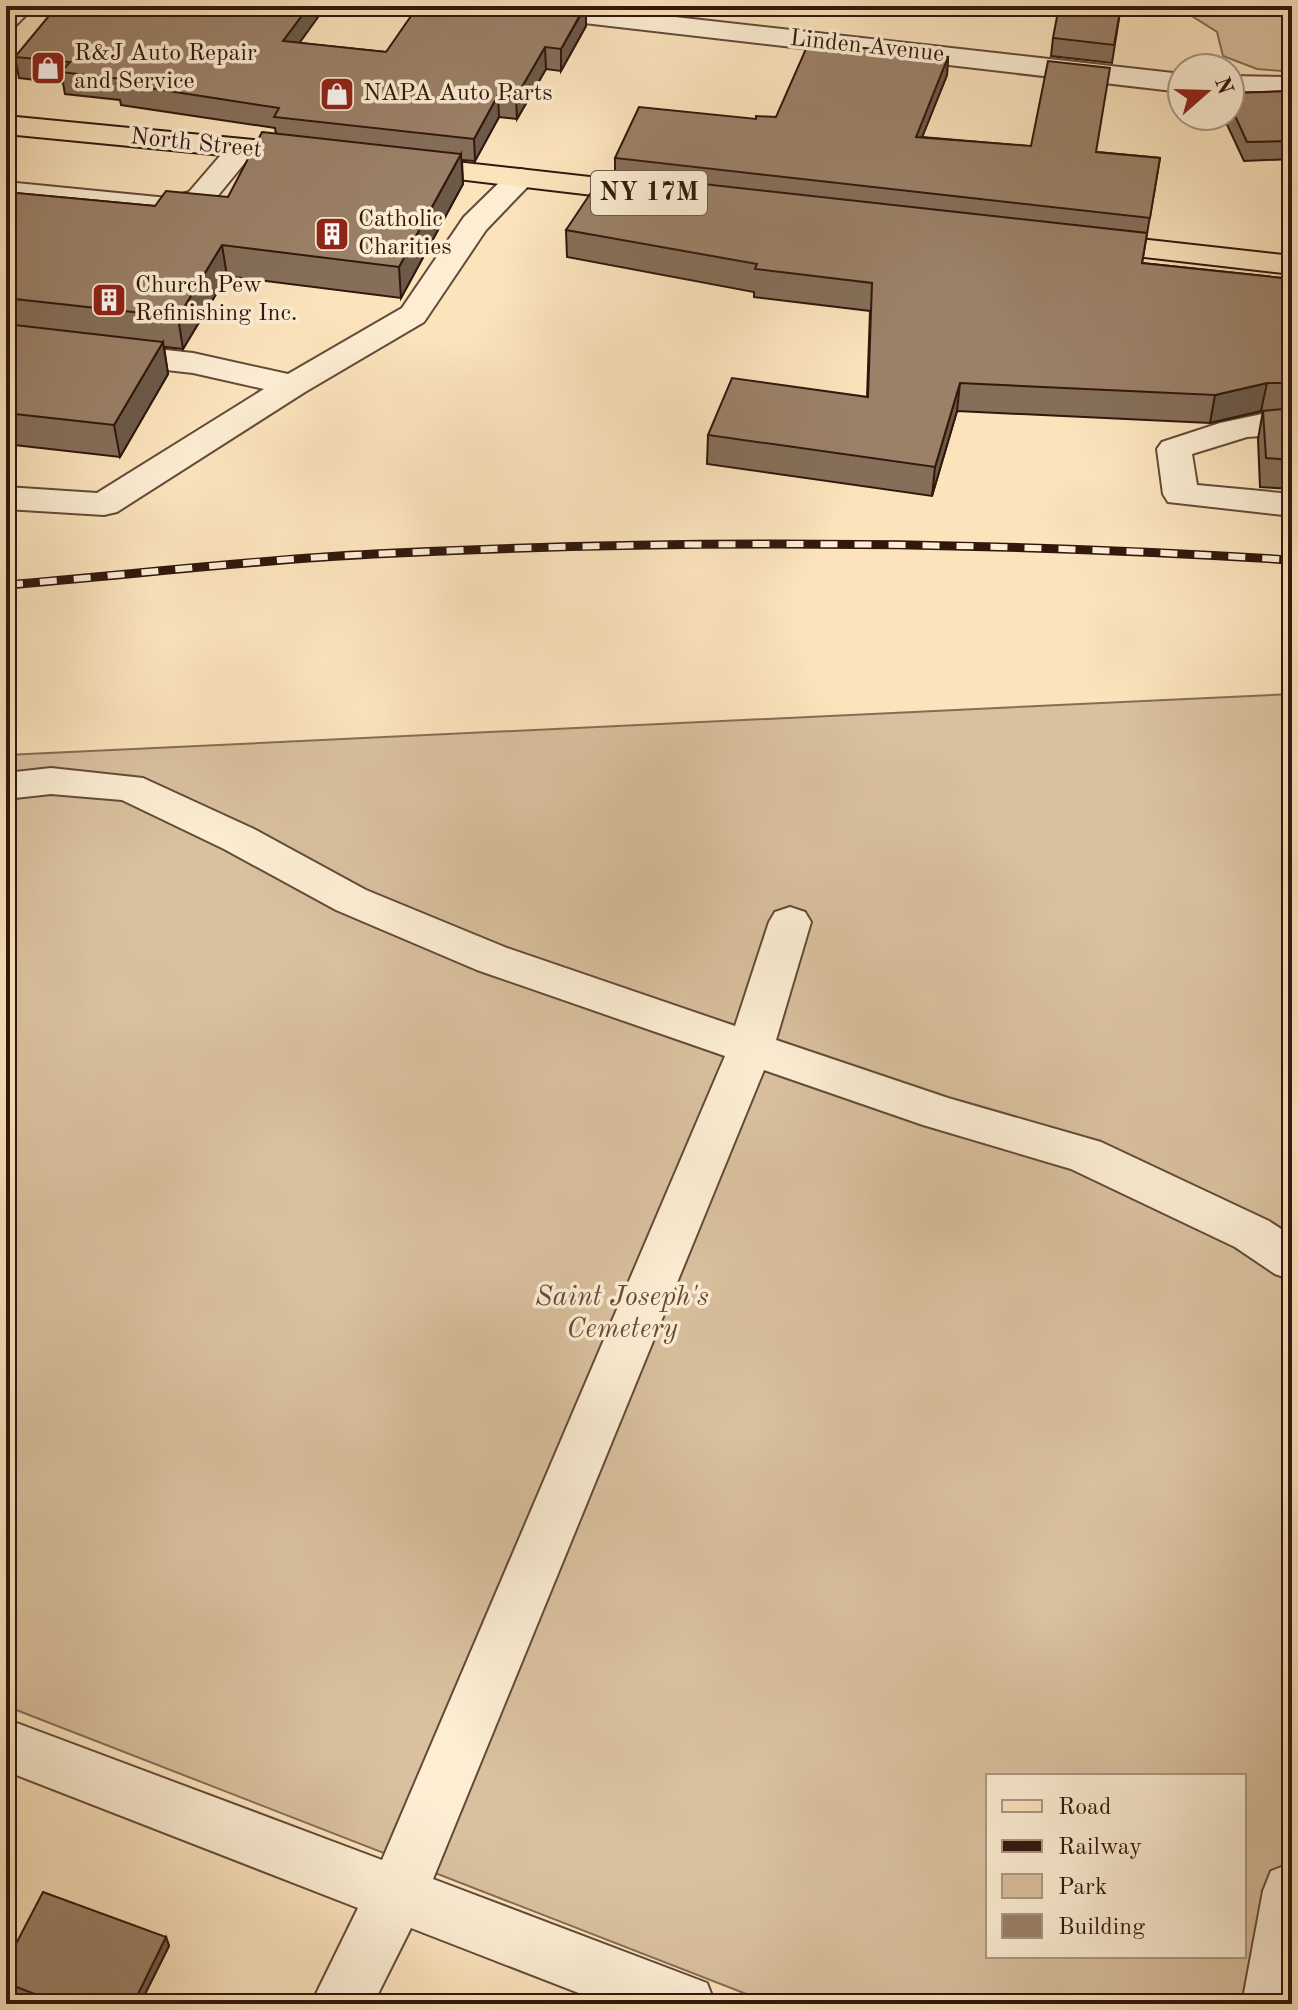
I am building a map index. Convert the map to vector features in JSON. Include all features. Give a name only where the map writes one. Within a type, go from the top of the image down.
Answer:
[{"type":"main road","name":"North Street","points":[[6,125],[348,159]]},
{"type":"main road","name":"NY 17M","points":[[380,163],[678,196]]},
{"type":"main road","points":[[1056,239],[1292,265]]},
{"type":"street","points":[[6,19],[21,6]]},
{"type":"street","name":"Linden Avenue","points":[[505,6],[1166,81]]},
{"type":"street","points":[[1246,85],[1292,86]]},
{"type":"street","points":[[6,191],[169,207],[200,198],[242,148]]},
{"type":"street","points":[[6,498],[104,504],[293,385],[413,315],[475,224],[521,178]]},
{"type":"street","points":[[6,342],[193,363],[293,385]]},
{"type":"street","points":[[1292,424],[1275,422],[1216,435],[1174,449],[1181,494],[1292,505]]},
{"type":"street","points":[[6,786],[51,781],[129,787],[239,839],[351,900],[492,959],[939,1113],[1085,1155],[1252,1234],[1292,1261]]},
{"type":"street","points":[[341,2004],[398,1892],[750,1050],[790,922]]},
{"type":"street","points":[[6,1745],[685,2004]]},
{"type":"street","points":[[1272,2004],[1292,1891]]},
{"type":"green space","points":[[1176,6],[1292,6],[1292,72],[1257,69],[1246,65],[1246,52],[1222,52],[1217,32]]},
{"type":"green space","name":"Saint Joseph's Cemetery","points":[[1292,694],[1292,2004],[772,2004],[6,1706],[6,755]]},
{"type":"building","points":[[57,6],[309,6],[283,41],[386,52],[418,6],[585,6],[561,49],[545,47],[516,97],[498,95],[474,139],[274,117],[279,108],[117,83],[121,79],[61,72],[70,62],[15,57]]},
{"type":"building","points":[[1059,6],[1121,6],[1114,45],[1053,38]]},
{"type":"building","points":[[809,42],[948,57],[916,137],[1031,146],[1048,61],[1110,68],[1096,152],[1160,158],[1150,218],[615,158],[639,107],[756,119],[756,116],[776,117]]},
{"type":"building","points":[[1292,91],[1292,141],[1247,142],[1242,132],[1246,132],[1246,92]]},
{"type":"building","points":[[262,132],[461,154],[399,267],[222,245],[178,317],[6,298],[6,192],[155,206],[166,191],[228,197]]},
{"type":"building","points":[[604,173],[1147,233],[1142,263],[1292,279],[1292,383],[1267,383],[1215,395],[960,383],[935,467],[708,435],[732,378],[868,397],[872,283],[755,269],[757,264],[566,230]]},
{"type":"building","points":[[6,324],[163,342],[114,425],[6,413]]},
{"type":"building","points":[[1292,408],[1292,460],[1266,458],[1263,411]]},
{"type":"building","points":[[43,1892],[166,1937],[133,2004],[61,2004],[6,1983],[6,1963]]},
{"type":"railway","points":[[6,585],[328,557],[603,546],[948,546],[1292,560]]},
{"type":"place","name":"R&J Auto Repair and Service","points":[[48,68]]},
{"type":"place","name":"NAPA Auto Parts","points":[[337,94]]},
{"type":"place","name":"Catholic Charities","points":[[332,234]]},
{"type":"place","name":"Church Pew Refinishing Inc.","points":[[109,300]]}]
